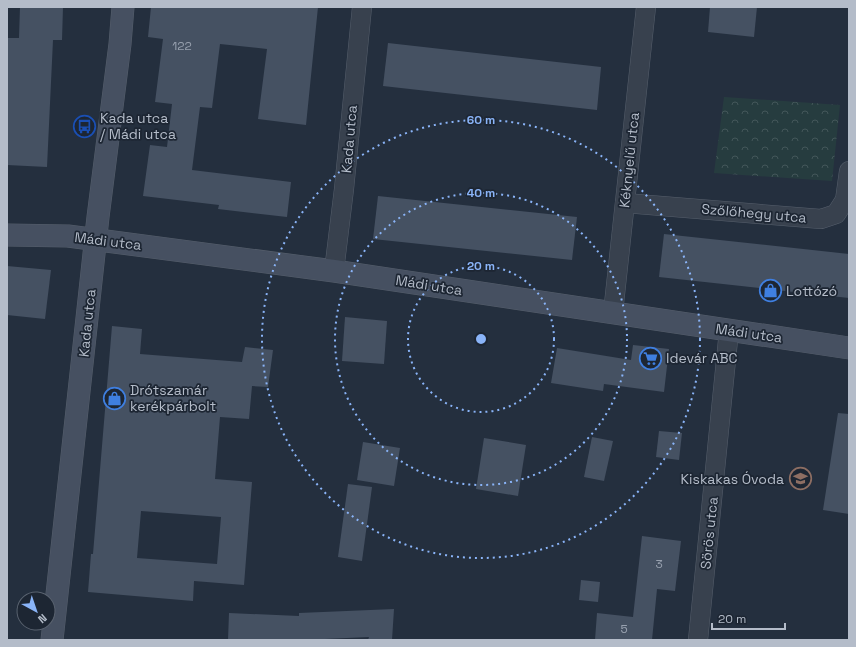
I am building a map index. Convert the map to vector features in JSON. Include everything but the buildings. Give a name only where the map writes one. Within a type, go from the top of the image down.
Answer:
[{"type":"street","name":"Kada utca","points":[[52,640],[95,239],[123,7]]},
{"type":"street","name":"Kada utca","points":[[334,271],[362,7]]},
{"type":"street","name":"Kéknyelű utca","points":[[613,313],[646,7]]},
{"type":"street","name":"Szőlőhegy utca","points":[[625,202],[821,219],[836,214],[845,200],[849,171]]},
{"type":"street","name":"Mádi utca","points":[[7,235],[68,236],[334,271],[849,348]]},
{"type":"street","name":"Sörös utca","points":[[698,640],[729,330]]},
{"type":"green space","points":[[724,97],[840,105],[832,181],[714,173]]},
{"type":"place","name":"Kada utca / Mádi utca","points":[[84,126]]},
{"type":"place","name":"Lottózó","points":[[771,291]]},
{"type":"place","name":"Idevár ABC","points":[[650,358]]},
{"type":"place","name":"Drótszamár kerékpárbolt","points":[[114,398]]},
{"type":"place","name":"Kiskakas Óvoda","points":[[800,479]]}]
